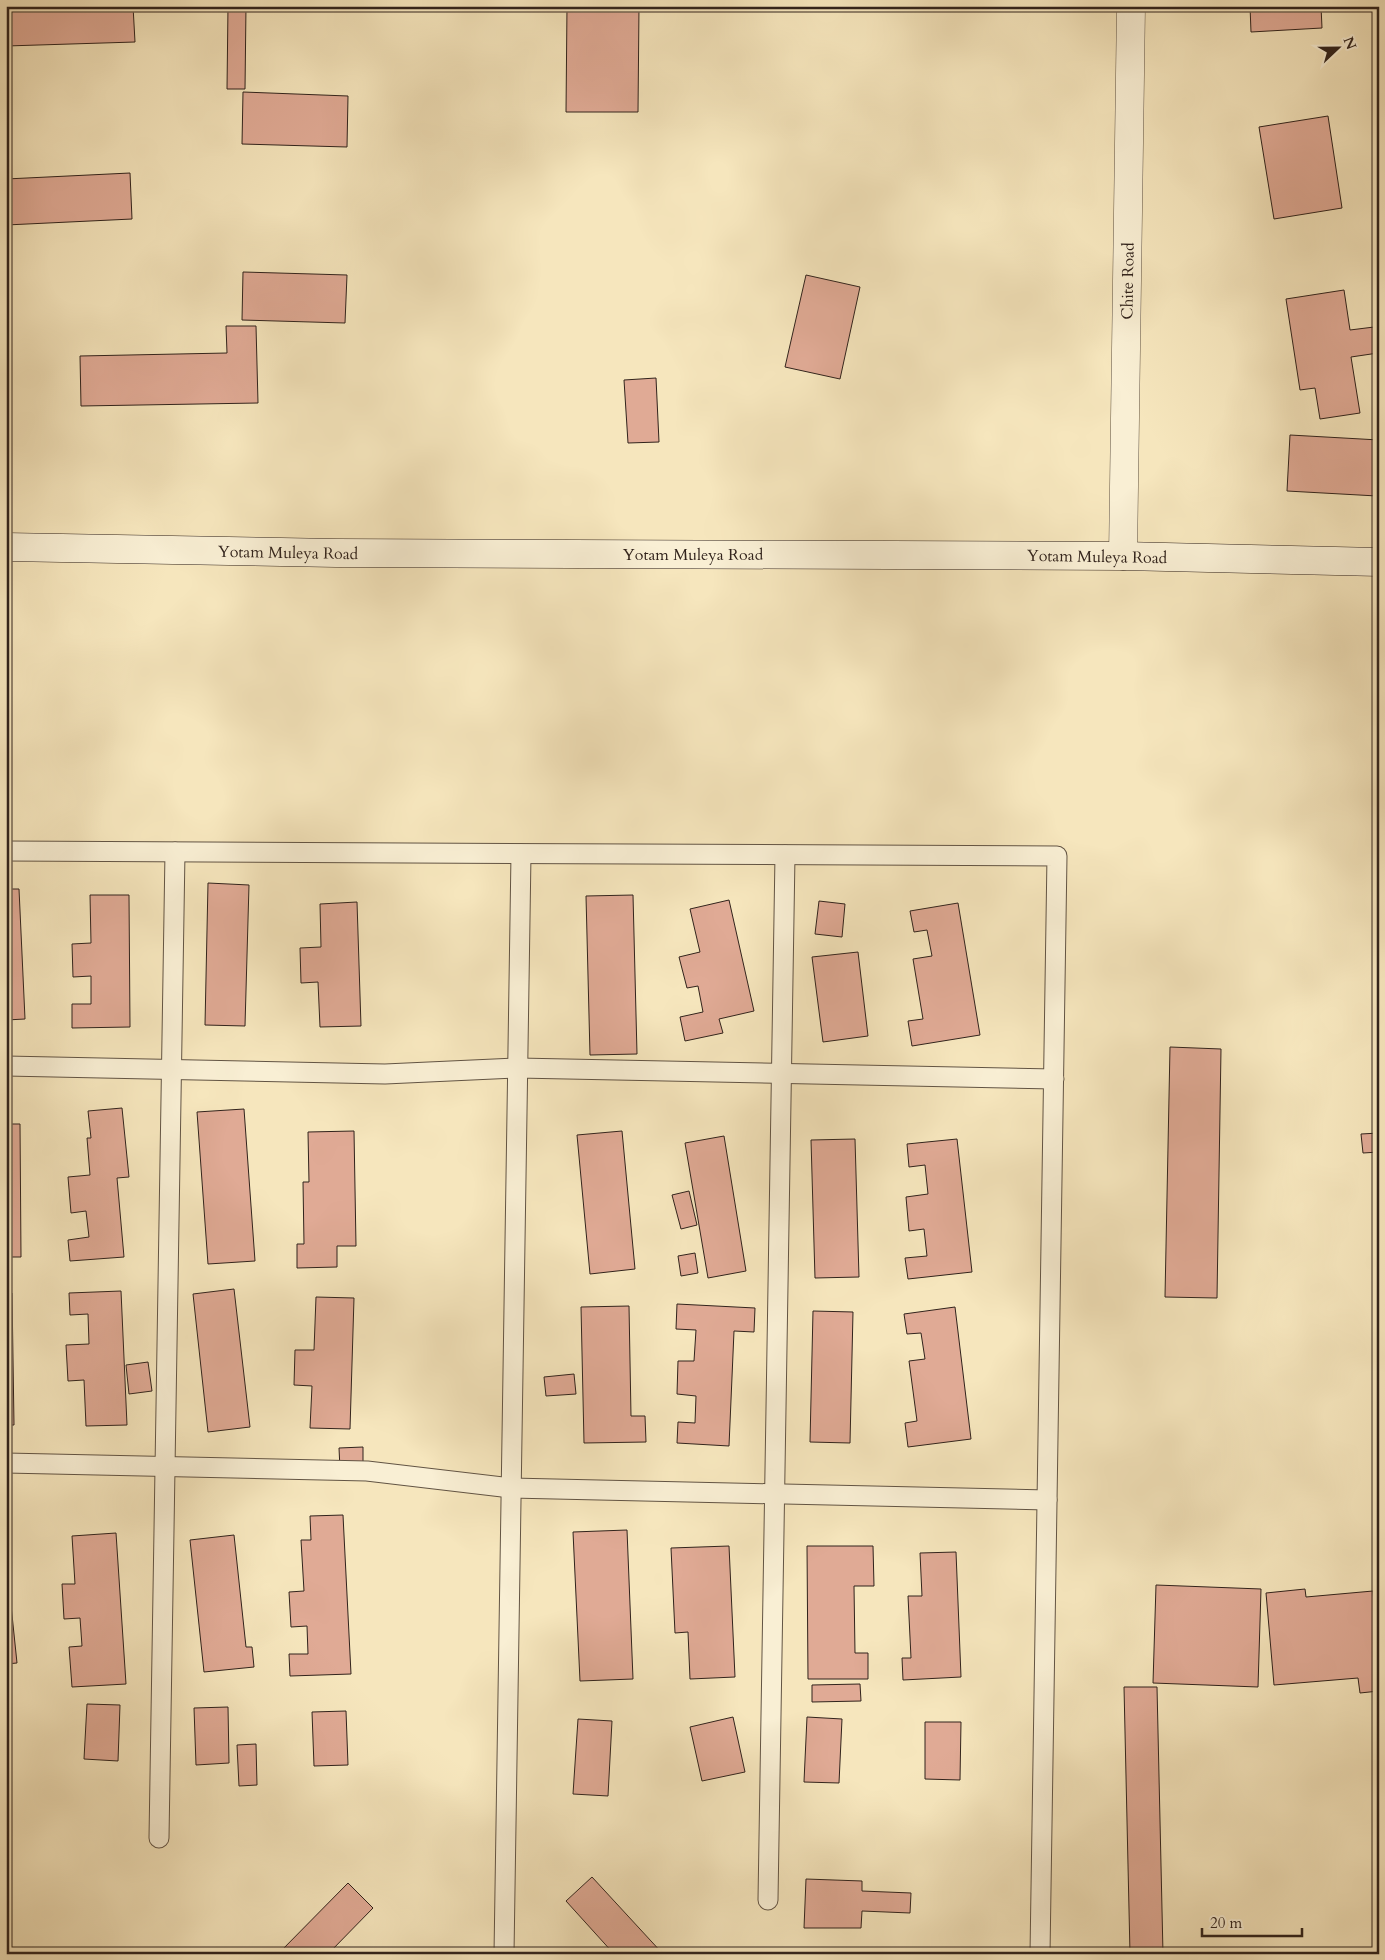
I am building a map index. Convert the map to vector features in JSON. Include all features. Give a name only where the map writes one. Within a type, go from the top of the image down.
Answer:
[{"type":"street","name":"Chite Road","points":[[1123,556],[1131,6]]},
{"type":"street","name":"Yotam Muleya Road","points":[[6,547],[346,553],[1123,556],[1379,562]]},
{"type":"lane","points":[[6,851],[1058,856],[1040,1954]]},
{"type":"lane","points":[[158,1838],[175,852]]},
{"type":"lane","points":[[504,1954],[521,854]]},
{"type":"lane","points":[[768,1900],[785,855]]},
{"type":"lane","points":[[6,1066],[385,1074],[518,1068],[1054,1080]]},
{"type":"lane","points":[[6,1463],[367,1471],[511,1488],[1047,1500]]},
{"type":"building","points":[[6,6],[133,6],[135,42],[6,46]]},
{"type":"building","points":[[228,6],[246,6],[245,89],[227,89]]},
{"type":"building","points":[[567,6],[639,6],[638,112],[566,112]]},
{"type":"building","points":[[1250,6],[1321,6],[1322,28],[1251,32]]},
{"type":"building","points":[[243,92],[348,96],[347,147],[242,144]]},
{"type":"building","points":[[1328,116],[1342,208],[1274,219],[1259,127]]},
{"type":"building","points":[[130,173],[132,219],[6,225],[6,179]]},
{"type":"building","points":[[243,272],[347,275],[345,323],[242,320]]},
{"type":"building","points":[[806,275],[860,287],[840,379],[785,367]]},
{"type":"building","points":[[1344,290],[1350,330],[1374,327],[1378,353],[1351,357],[1360,413],[1320,419],[1315,388],[1300,390],[1286,299]]},
{"type":"building","points":[[226,326],[256,326],[258,403],[81,406],[80,356],[227,353]]},
{"type":"building","points":[[656,378],[659,442],[628,443],[624,380]]},
{"type":"building","points":[[1290,435],[1379,440],[1377,496],[1287,491]]},
{"type":"building","points":[[208,883],[249,885],[245,1026],[205,1025]]},
{"type":"building","points":[[6,889],[19,889],[25,1019],[6,1020]]},
{"type":"building","points":[[90,895],[129,895],[130,1027],[72,1028],[72,1004],[91,1004],[91,976],[73,977],[72,944],[91,943]]},
{"type":"building","points":[[633,895],[637,1054],[590,1055],[586,896]]},
{"type":"building","points":[[729,900],[754,1011],[719,1019],[723,1033],[685,1041],[680,1017],[703,1012],[698,986],[687,988],[679,957],[700,952],[690,909]]},
{"type":"building","points":[[819,901],[845,904],[842,937],[815,934]]},
{"type":"building","points":[[357,902],[361,1026],[320,1027],[318,982],[301,983],[300,948],[321,947],[320,904]]},
{"type":"building","points":[[958,903],[980,1035],[912,1046],[908,1021],[923,1019],[913,959],[932,956],[927,930],[914,932],[910,911]]},
{"type":"building","points":[[858,952],[868,1036],[823,1042],[812,957]]},
{"type":"building","points":[[6,1026],[10,1026],[10,1053],[6,1052]]},
{"type":"building","points":[[1170,1047],[1221,1049],[1217,1298],[1165,1297]]},
{"type":"building","points":[[122,1108],[129,1177],[117,1178],[124,1257],[70,1261],[68,1240],[89,1237],[86,1211],[71,1213],[68,1177],[90,1175],[87,1138],[91,1138],[88,1111]]},
{"type":"building","points":[[244,1109],[255,1261],[208,1264],[197,1112]]},
{"type":"building","points":[[6,1124],[20,1124],[21,1257],[6,1257]]},
{"type":"building","points":[[354,1131],[356,1246],[337,1246],[337,1267],[297,1268],[297,1244],[304,1244],[303,1182],[309,1182],[308,1132]]},
{"type":"building","points":[[622,1131],[635,1269],[590,1274],[577,1135]]},
{"type":"building","points":[[1379,1133],[1379,1152],[1363,1153],[1361,1134]]},
{"type":"building","points":[[724,1136],[746,1271],[708,1278],[685,1143]]},
{"type":"building","points":[[855,1139],[859,1277],[815,1278],[811,1140]]},
{"type":"building","points":[[957,1139],[972,1272],[908,1279],[905,1258],[927,1256],[924,1229],[909,1231],[906,1197],[928,1194],[925,1165],[909,1167],[907,1144]]},
{"type":"building","points":[[689,1191],[697,1225],[681,1229],[672,1195]]},
{"type":"building","points":[[695,1253],[698,1273],[681,1276],[678,1256]]},
{"type":"building","points":[[234,1289],[250,1427],[208,1432],[193,1294]]},
{"type":"building","points":[[121,1291],[127,1425],[86,1426],[84,1380],[68,1381],[66,1345],[89,1344],[88,1314],[70,1315],[69,1293]]},
{"type":"building","points":[[6,1293],[12,1293],[14,1425],[6,1425]]},
{"type":"building","points":[[316,1297],[354,1298],[350,1429],[310,1428],[312,1386],[294,1385],[295,1350],[314,1350]]},
{"type":"building","points":[[677,1304],[755,1308],[754,1332],[734,1331],[729,1446],[677,1443],[678,1422],[695,1423],[696,1396],[677,1394],[678,1361],[694,1361],[696,1330],[676,1329]]},
{"type":"building","points":[[629,1306],[631,1416],[645,1416],[646,1442],[584,1443],[581,1307]]},
{"type":"building","points":[[955,1307],[971,1439],[908,1447],[905,1423],[917,1421],[909,1361],[925,1359],[921,1333],[907,1334],[904,1314]]},
{"type":"building","points":[[813,1311],[853,1312],[850,1443],[810,1442]]},
{"type":"building","points":[[148,1362],[152,1391],[129,1394],[126,1365]]},
{"type":"building","points":[[574,1374],[576,1394],[546,1396],[544,1377]]},
{"type":"building","points":[[363,1447],[363,1467],[340,1469],[339,1448]]},
{"type":"building","points":[[343,1515],[351,1674],[290,1676],[289,1654],[308,1654],[307,1626],[291,1627],[289,1592],[304,1591],[301,1540],[311,1540],[310,1516]]},
{"type":"building","points":[[627,1530],[633,1679],[580,1681],[573,1532]]},
{"type":"building","points":[[116,1533],[126,1684],[72,1687],[69,1647],[82,1646],[80,1618],[64,1619],[62,1584],[75,1584],[72,1536]]},
{"type":"building","points":[[234,1535],[246,1647],[252,1647],[254,1667],[204,1672],[190,1540]]},
{"type":"building","points":[[729,1546],[735,1677],[690,1679],[688,1632],[675,1633],[671,1548]]},
{"type":"building","points":[[807,1546],[873,1546],[874,1586],[854,1586],[855,1653],[868,1653],[868,1679],[808,1679]]},
{"type":"building","points":[[956,1552],[961,1677],[903,1680],[902,1658],[911,1658],[908,1596],[922,1596],[920,1553]]},
{"type":"building","points":[[6,1557],[17,1663],[6,1664]]},
{"type":"building","points":[[1156,1585],[1261,1589],[1258,1687],[1153,1683]]},
{"type":"building","points":[[1305,1589],[1306,1597],[1373,1591],[1375,1618],[1379,1617],[1379,1691],[1360,1693],[1358,1678],[1274,1685],[1266,1593]]},
{"type":"building","points":[[860,1684],[861,1701],[812,1702],[812,1685]]},
{"type":"building","points":[[1124,1687],[1157,1687],[1163,1954],[1130,1954]]},
{"type":"building","points":[[87,1704],[120,1705],[118,1761],[84,1759]]},
{"type":"building","points":[[228,1707],[229,1763],[196,1765],[194,1708]]},
{"type":"building","points":[[346,1711],[348,1765],[314,1766],[312,1712]]},
{"type":"building","points":[[733,1717],[745,1772],[702,1781],[690,1727]]},
{"type":"building","points":[[807,1717],[842,1719],[839,1783],[804,1782]]},
{"type":"building","points":[[578,1719],[612,1721],[608,1796],[573,1794]]},
{"type":"building","points":[[925,1722],[961,1722],[960,1780],[925,1779]]},
{"type":"building","points":[[256,1744],[257,1785],[239,1786],[237,1745]]},
{"type":"building","points":[[592,1877],[663,1954],[614,1954],[566,1901]]},
{"type":"building","points":[[806,1879],[862,1881],[862,1891],[911,1893],[910,1913],[862,1911],[861,1928],[804,1928]]},
{"type":"building","points":[[348,1883],[373,1908],[328,1954],[278,1954]]}]
